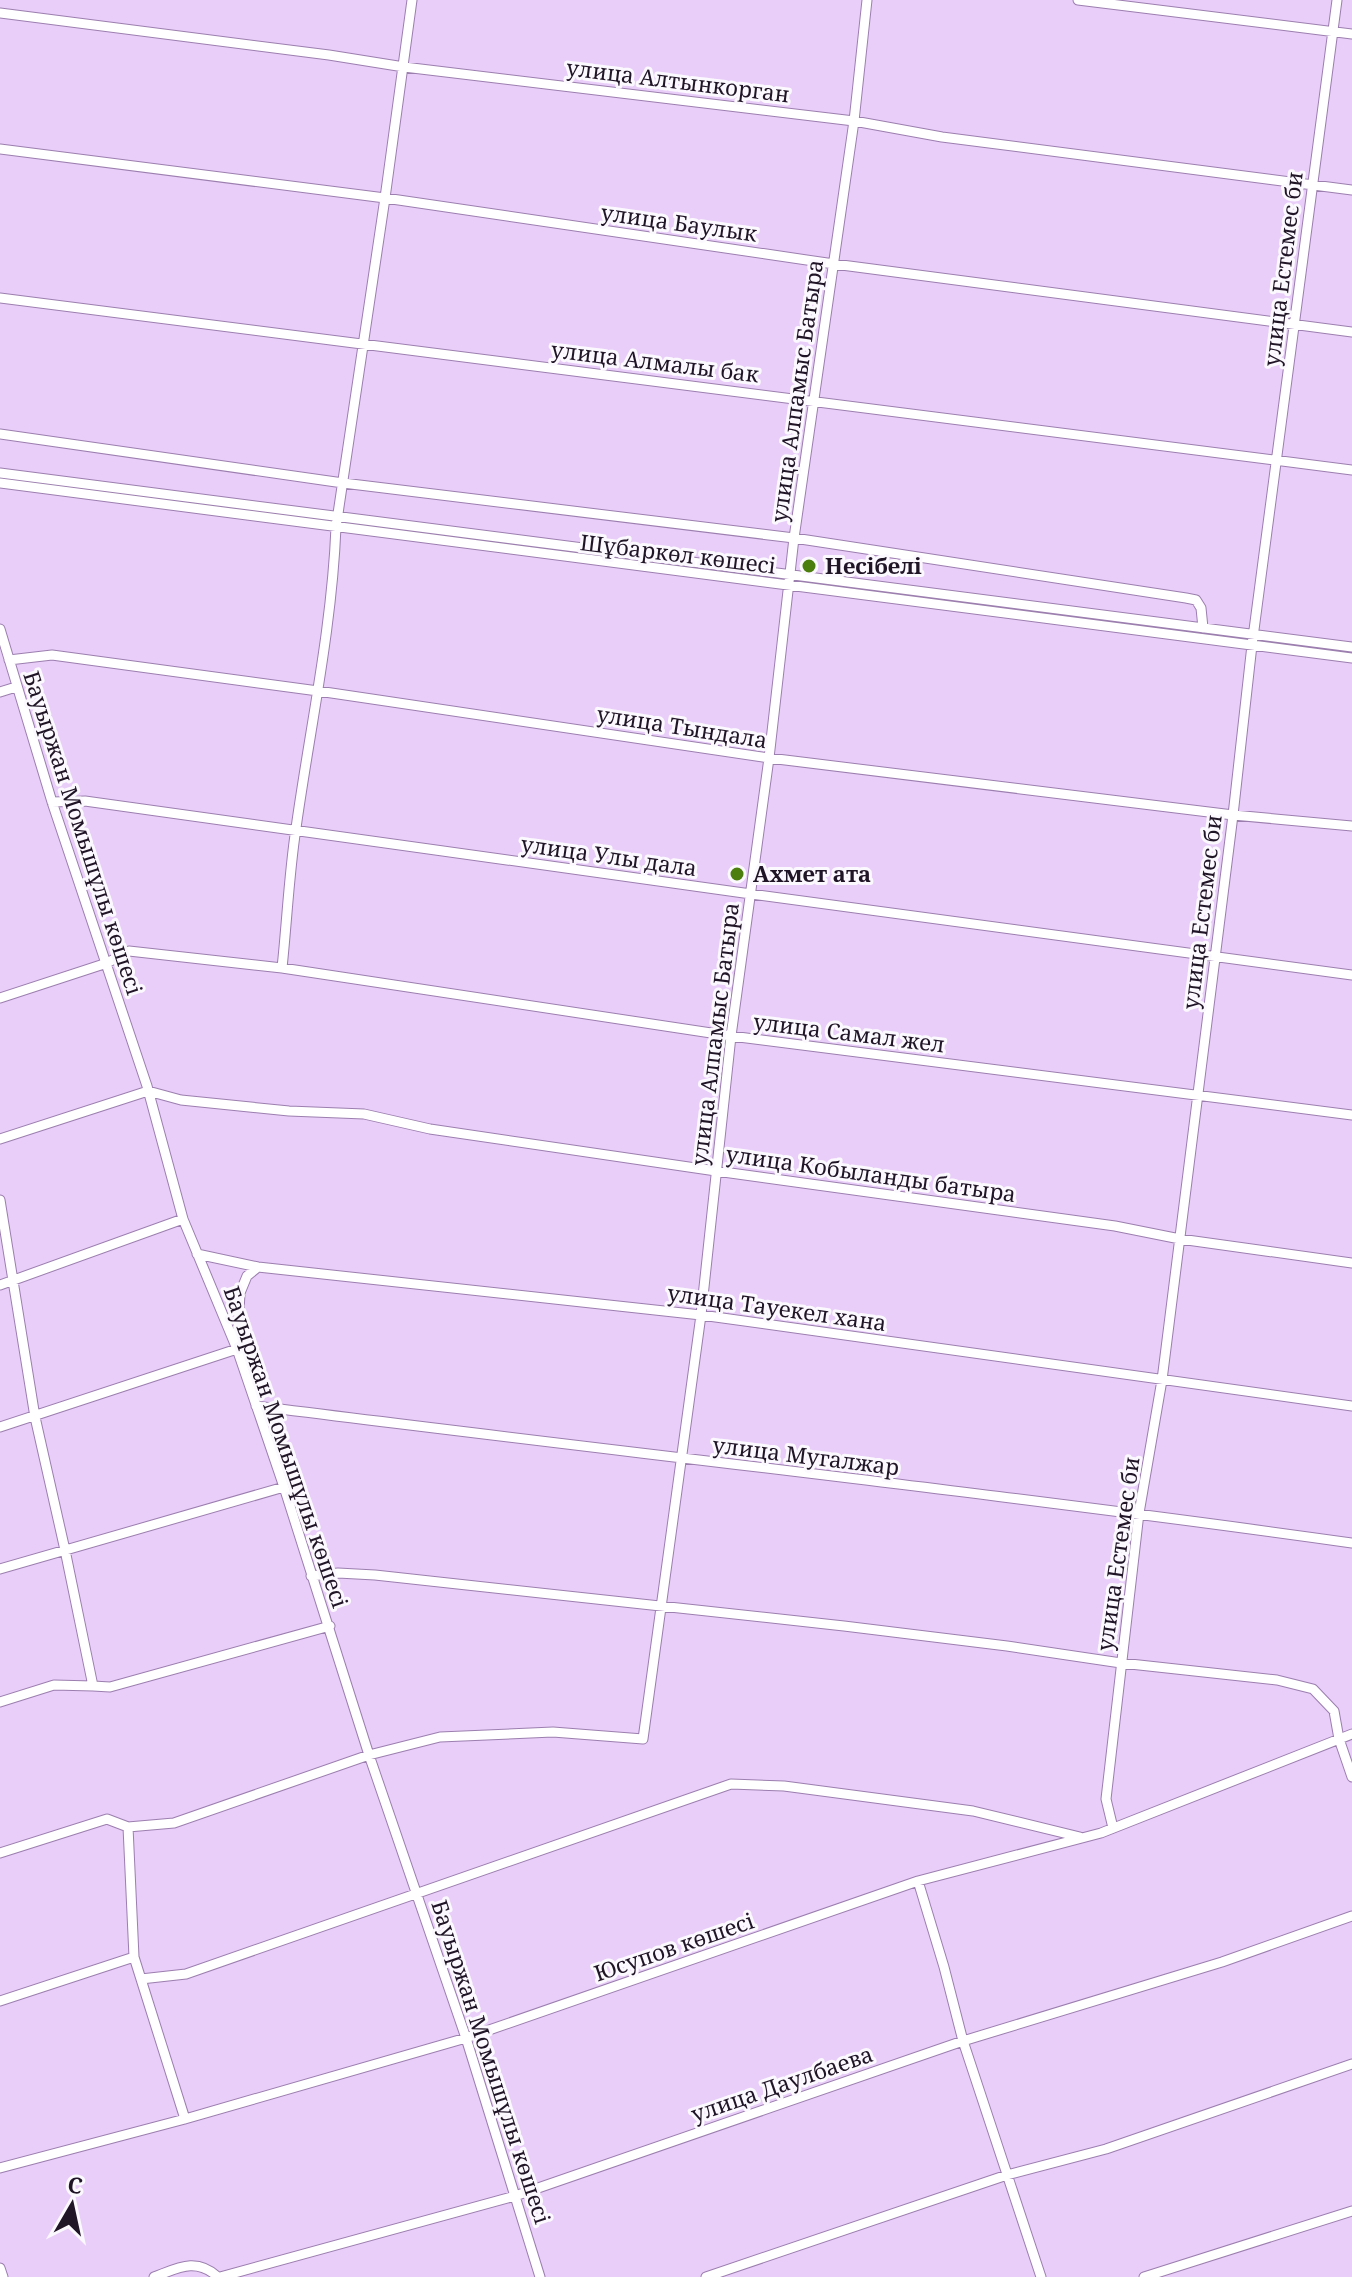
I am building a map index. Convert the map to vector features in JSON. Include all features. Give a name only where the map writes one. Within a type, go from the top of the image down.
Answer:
[{"type":"street","points":[[282,968],[295,831],[318,691],[336,527],[412,0]]},
{"type":"street","name":"улица Алпамыс Батыра","points":[[369,1755],[440,1737],[553,1732],[643,1739],[683,1459],[731,1036],[769,758],[794,538],[854,121],[867,0]]},
{"type":"street","points":[[1078,0],[1352,34]]},
{"type":"street","name":"улица Естемес би","points":[[1113,1828],[1106,1799],[1139,1513],[1162,1380],[1253,634],[1337,0]]},
{"type":"street","name":"улица Алтынкорган","points":[[0,13],[404,67],[854,121],[942,137],[1352,190]]},
{"type":"street","name":"улица Баулык","points":[[0,149],[385,198],[834,264],[1352,332]]},
{"type":"street","name":"улица Алмалы бак","points":[[0,298],[1352,470]]},
{"type":"street","name":"Шұбаркөл көшесі","points":[[0,434],[343,483],[794,538],[1196,600],[1201,608],[1203,628]]},
{"type":"street","name":"Шұбаркөл көшесі","points":[[3,472],[1352,647]]},
{"type":"street","name":"Шұбаркөл көшесі","points":[[0,483],[1352,658]]},
{"type":"street","name":"Бауыржан Момышұлы көшесі","points":[[0,629],[52,802],[148,1091],[183,1219],[237,1349],[284,1487],[369,1755],[466,2038],[540,2277]]},
{"type":"street","name":"улица Тындала","points":[[9,660],[52,655],[769,758],[1233,815],[1352,826]]},
{"type":"street","points":[[0,692],[16,687]]},
{"type":"street","name":"улица Улы дала","points":[[52,802],[85,801],[1352,975]]},
{"type":"street","name":"улица Самал жел","points":[[0,998],[107,963],[129,951],[282,968],[731,1036],[1352,1115]]},
{"type":"street","points":[[0,1139],[148,1091]]},
{"type":"street","name":"улица Кобыланды батыра","points":[[148,1091],[181,1100],[289,1111],[364,1114],[430,1129],[1115,1226],[1180,1239],[1352,1263]]},
{"type":"street","points":[[0,1200],[35,1417],[93,1686]]},
{"type":"street","points":[[0,1285],[183,1219]]},
{"type":"street","name":"улица Тауекел хана","points":[[197,1254],[258,1267],[701,1315],[1352,1406]]},
{"type":"street","points":[[0,1427],[237,1349],[240,1293],[247,1276],[258,1267]]},
{"type":"street","name":"улица Мугалжар","points":[[256,1406],[1139,1513],[1352,1543]]},
{"type":"street","points":[[0,1569],[284,1487]]},
{"type":"street","points":[[311,1576],[338,1573],[375,1575],[661,1604],[1277,1680],[1313,1689],[1334,1711],[1339,1739],[1352,1777]]},
{"type":"street","points":[[0,1702],[54,1685],[110,1687],[330,1626]]},
{"type":"street","name":"Юсупов көшесі","points":[[0,2168],[185,2119],[466,2038],[918,1881],[1113,1828],[1352,1734]]},
{"type":"street","points":[[0,1853],[107,1819],[128,1827],[174,1823],[369,1755]]},
{"type":"street","points":[[141,1979],[186,1974],[731,1784],[784,1786],[973,1811],[1083,1838]]},
{"type":"street","points":[[128,1827],[134,1957],[185,2119]]},
{"type":"street","points":[[918,1881],[963,2041],[1041,2277]]},
{"type":"street","name":"улица Даулбаева","points":[[154,2277],[187,2265],[208,2268],[219,2277],[515,2196],[963,2041],[1222,1962],[1352,1916]]},
{"type":"street","points":[[0,2001],[134,1957]]},
{"type":"street","points":[[706,2277],[1007,2175],[1106,2149],[1352,2064]]},
{"type":"street","points":[[1144,2277],[1352,2211]]},
{"type":"street","points":[[0,2268],[3,2277]]},
{"type":"place","name":"Несібелі","points":[[809,566]]},
{"type":"place","name":"Ахмет ата","points":[[737,874]]}]
